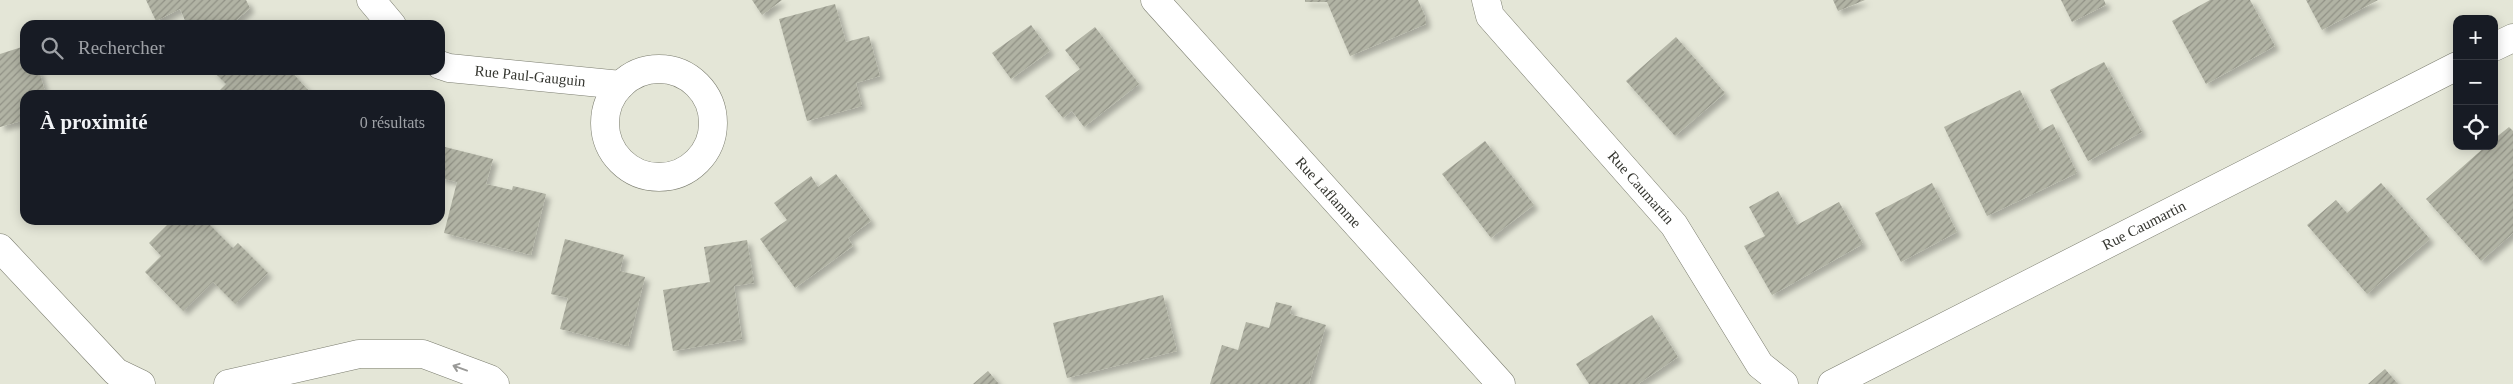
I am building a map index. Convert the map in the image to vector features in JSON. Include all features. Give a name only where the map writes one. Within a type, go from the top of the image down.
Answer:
[{"type":"street","points":[[371,0],[388,20]]},
{"type":"street","name":"Rue Laflamme","points":[[1155,0],[1501,384]]},
{"type":"street","name":"Rue Caumartin","points":[[1486,0],[1490,16],[1674,225],[1760,365],[1784,384]]},
{"type":"street","points":[[2498,45],[2513,38]]},
{"type":"street","name":"Rue Paul-Gauguin","points":[[445,67],[621,85]]},
{"type":"street","name":"Rue Caumartin","points":[[1832,384],[2453,68]]},
{"type":"street","points":[[0,248],[116,372],[141,384]]},
{"type":"street","points":[[228,384],[359,354],[423,354],[490,380],[495,384]]},
{"type":"street","points":[[423,354],[441,384]]},
{"type":"building","points":[[146,0],[246,0],[250,8],[237,20],[185,20],[180,9],[156,20]]},
{"type":"building","points":[[752,0],[782,0],[762,15]]},
{"type":"building","points":[[1305,0],[1418,0],[1425,16],[1426,24],[1350,56],[1327,2],[1305,2]]},
{"type":"building","points":[[1833,0],[1865,0],[1838,11]]},
{"type":"building","points":[[2061,0],[2104,0],[2106,5],[2072,22]]},
{"type":"building","points":[[2210,0],[2250,0],[2275,46],[2206,84],[2172,21]]},
{"type":"building","points":[[2306,0],[2378,0],[2322,30]]},
{"type":"building","points":[[835,4],[846,42],[869,36],[880,76],[856,83],[862,106],[807,121],[779,19]]},
{"type":"building","points":[[1031,25],[1050,51],[1011,79],[992,53]]},
{"type":"building","points":[[1095,27],[1139,84],[1084,127],[1072,111],[1063,118],[1045,96],[1080,69],[1065,50]]},
{"type":"building","points":[[1676,37],[1725,93],[1675,136],[1626,81]]},
{"type":"building","points":[[20,48],[20,75],[40,75],[45,90],[20,90],[20,121],[0,127],[0,54]]},
{"type":"building","points":[[2104,62],[2142,132],[2088,161],[2050,90]]},
{"type":"building","points":[[217,75],[295,75],[308,90],[220,90],[226,84]]},
{"type":"building","points":[[2020,90],[2040,131],[2053,124],[2077,173],[1987,216],[1944,127]]},
{"type":"building","points":[[2509,127],[2513,131],[2513,233],[2481,261],[2426,199],[2481,150],[2498,150],[2498,136]]},
{"type":"building","points":[[1485,141],[1534,205],[1491,238],[1442,174]]},
{"type":"building","points":[[445,147],[493,159],[486,184],[512,190],[513,186],[546,194],[531,255],[444,233],[457,182],[445,179]]},
{"type":"building","points":[[836,174],[871,221],[848,238],[853,246],[795,288],[760,239],[787,220],[774,203],[811,176],[818,187]]},
{"type":"building","points":[[1932,183],[1957,232],[1901,262],[1875,213]]},
{"type":"building","points":[[2381,183],[2430,239],[2367,294],[2307,225],[2336,200],[2347,213]]},
{"type":"building","points":[[1778,191],[1797,225],[1839,202],[1863,244],[1772,295],[1744,246],[1765,236],[1749,207]]},
{"type":"building","points":[[167,225],[210,225],[233,248],[238,243],[268,273],[235,304],[213,282],[183,311],[145,272],[161,256],[149,243]]},
{"type":"building","points":[[565,239],[624,255],[620,271],[645,277],[628,346],[560,329],[568,298],[551,294]]},
{"type":"building","points":[[747,240],[754,283],[734,286],[742,339],[673,351],[663,290],[710,282],[704,247]]},
{"type":"building","points":[[1163,295],[1177,351],[1067,378],[1053,323]]},
{"type":"building","points":[[1276,302],[1292,306],[1290,314],[1326,325],[1309,384],[1210,384],[1222,345],[1238,350],[1246,322],[1269,328]]},
{"type":"building","points":[[1652,315],[1678,357],[1638,384],[1589,384],[1576,364]]},
{"type":"building","points":[[2385,369],[2398,384],[2368,384]]},
{"type":"building","points":[[988,371],[999,384],[973,384]]}]
